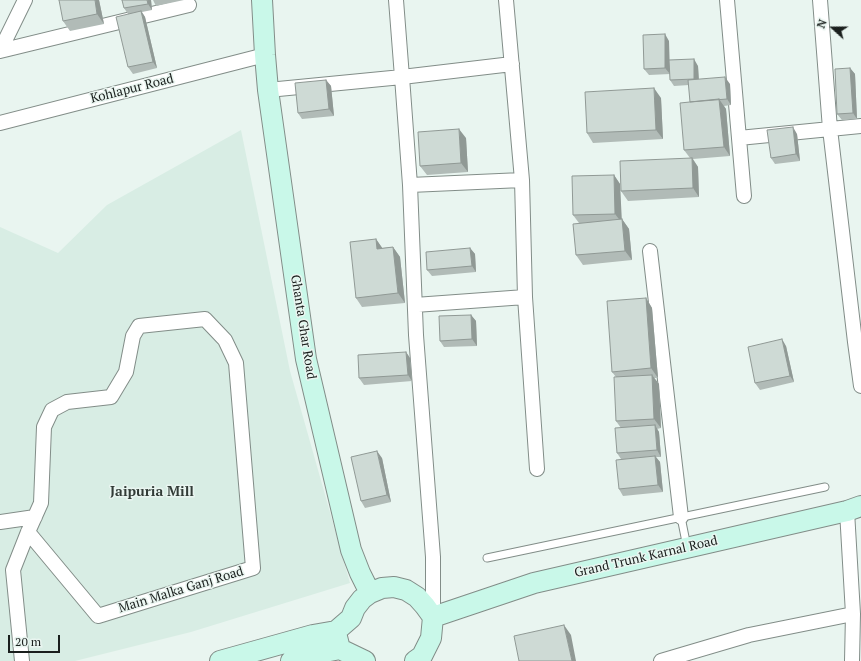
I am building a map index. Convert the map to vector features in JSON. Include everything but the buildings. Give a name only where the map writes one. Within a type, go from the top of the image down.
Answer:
[{"type":"main road","name":"Ghanta Ghar Road","points":[[262,0],[268,90],[306,359],[351,550],[370,593]]},
{"type":"main road","name":"Grand Trunk Karnal Road","points":[[433,617],[534,583],[854,508]]},
{"type":"main road","points":[[291,661],[314,654],[338,640],[355,608],[362,599],[370,593],[382,588],[394,587],[406,590],[417,597],[433,617],[431,638],[421,659]]},
{"type":"main road","points":[[220,661],[313,635],[338,640],[365,661]]},
{"type":"street","points":[[0,51],[25,0]]},
{"type":"street","points":[[396,0],[410,185],[416,335],[433,557],[433,617]]},
{"type":"street","points":[[506,0],[522,180],[525,296],[537,469]]},
{"type":"street","points":[[727,0],[744,196]]},
{"type":"street","points":[[820,0],[830,130],[861,386]]},
{"type":"street","points":[[0,51],[189,5]]},
{"type":"street","name":"Kohlapur Road","points":[[0,123],[265,55]]},
{"type":"street","points":[[268,90],[402,77],[512,64]]},
{"type":"street","points":[[739,138],[861,126]]},
{"type":"street","points":[[410,185],[522,180]]},
{"type":"street","points":[[650,251],[681,517]]},
{"type":"street","points":[[415,305],[525,296]]},
{"type":"street","name":"Main Malka Ganj Road","points":[[28,532],[98,616],[254,568],[236,363],[225,340],[205,319],[139,326],[133,336],[126,372],[111,397],[67,402],[52,410],[44,427],[41,503],[35,517]]},
{"type":"street","points":[[854,508],[856,598],[853,614],[855,653]]},
{"type":"street","points":[[0,522],[35,517]]},
{"type":"street","points":[[22,661],[14,570],[35,517]]},
{"type":"street","points":[[661,661],[750,635],[853,614]]},
{"type":"lane","points":[[487,558],[825,487]]},
{"type":"lane","points":[[681,517],[688,548]]},
{"type":"shaded area","points":[[241,130],[290,371],[350,583],[191,632],[75,661],[0,661],[0,227],[58,253],[107,205]]},
{"type":"district","name":"Jaipuria Mill","points":[[152,492]]}]
